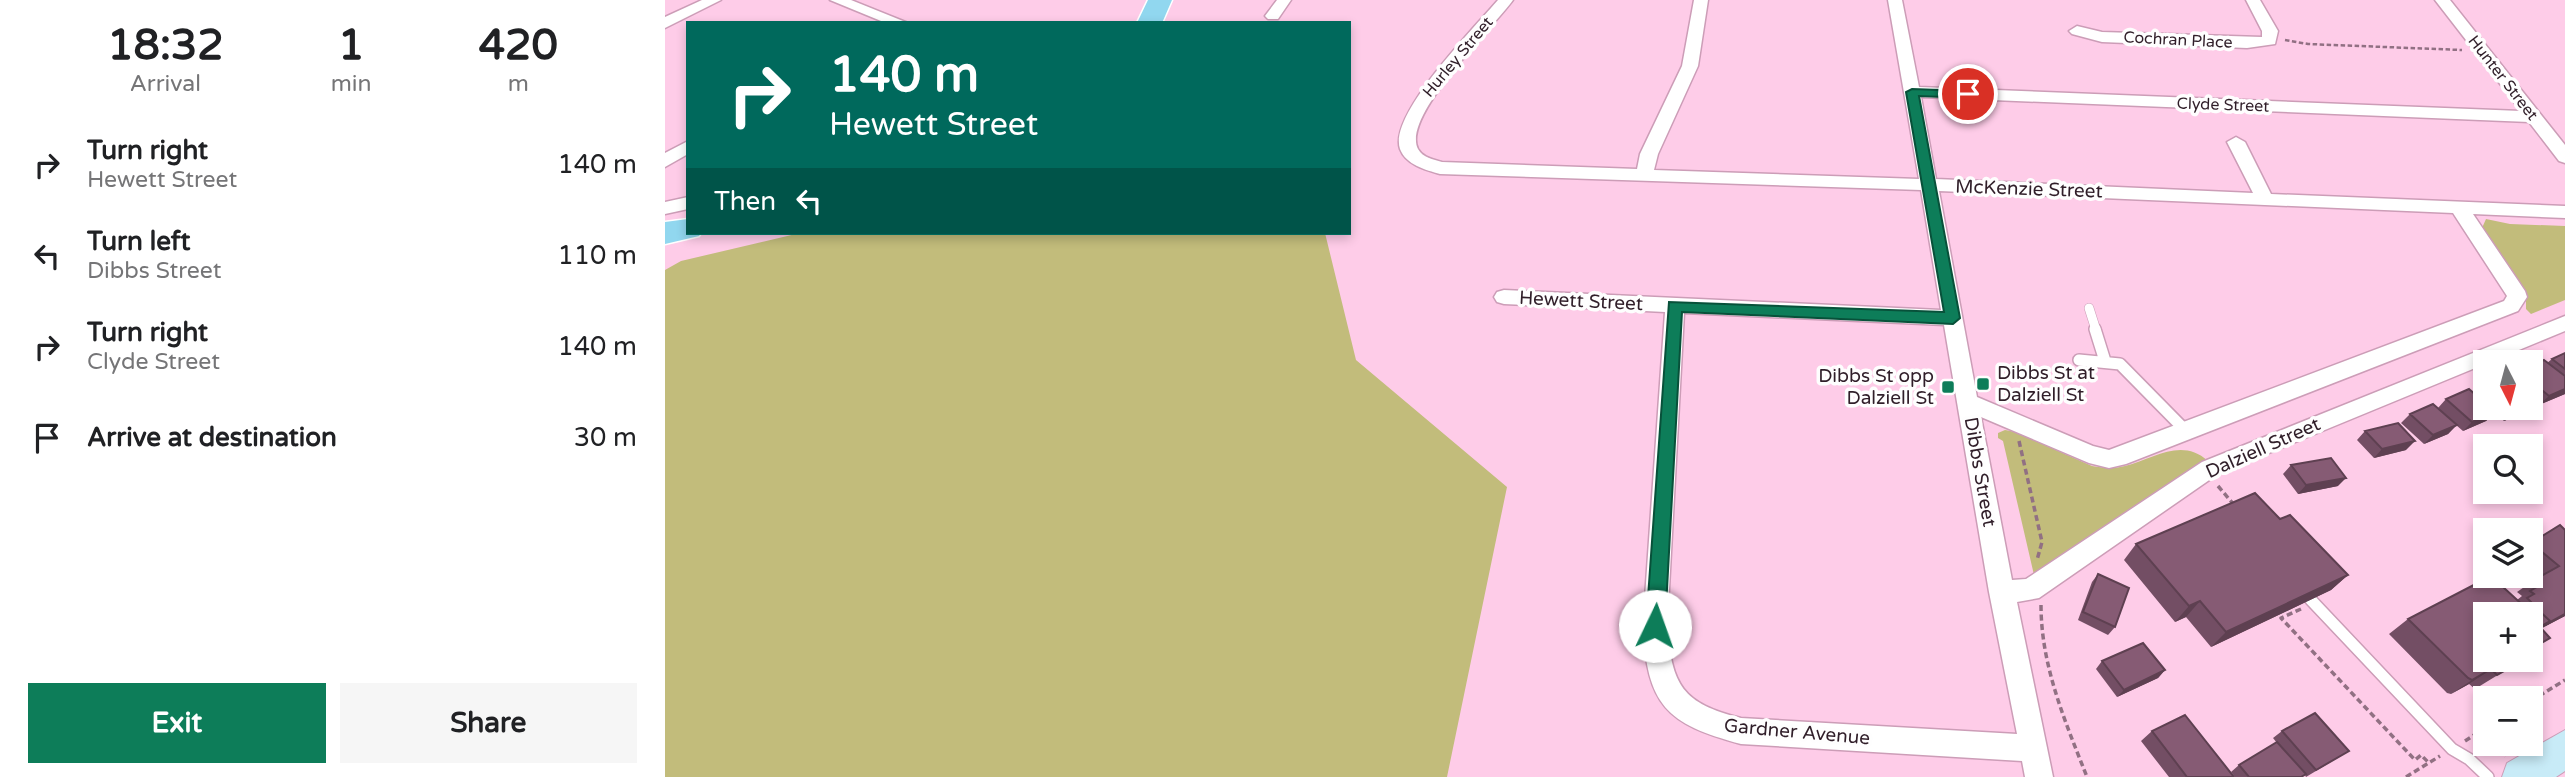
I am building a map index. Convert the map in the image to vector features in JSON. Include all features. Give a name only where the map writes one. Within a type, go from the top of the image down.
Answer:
[{"type":"main road","points":[[1150,21],[1160,0]]},
{"type":"main road","points":[[665,233],[686,229]]},
{"type":"main road","points":[[2513,767],[2565,749]]},
{"type":"street","points":[[665,23],[714,0]]},
{"type":"street","points":[[837,0],[895,21]]},
{"type":"street","points":[[1273,16],[1284,0]]},
{"type":"street","name":"Hurley Street","points":[[1413,156],[1408,132],[1418,104],[1506,0]]},
{"type":"street","points":[[1644,175],[1649,154],[1690,66],[1701,0]]},
{"type":"street","name":"Dibbs Street","points":[[1895,0],[1931,185],[2001,592],[2039,777]]},
{"type":"street","points":[[2253,0],[2271,34]]},
{"type":"street","name":"Hunter Street","points":[[2442,0],[2565,157]]},
{"type":"street","name":"Cochran Place","points":[[2077,31],[2102,37],[2247,43],[2262,42],[2271,34]]},
{"type":"street","name":"Clyde Street","points":[[1912,92],[2533,117]]},
{"type":"street","points":[[2236,142],[2265,199]]},
{"type":"street","points":[[665,161],[686,147]]},
{"type":"street","name":"McKenzie Street","points":[[1413,156],[1423,164],[1440,168],[1931,185],[2565,212]]},
{"type":"street","points":[[665,208],[686,204]]},
{"type":"street","points":[[2459,208],[2515,291],[2517,297],[2511,306],[2543,332]]},
{"type":"street","name":"Hewett Street","points":[[1504,297],[1953,318]]},
{"type":"street","name":"Gardner Avenue","points":[[1675,306],[1655,626],[1660,677],[1672,699],[1683,711],[1708,724],[1741,731],[2033,748]]},
{"type":"street","name":"Dalziell Street","points":[[1968,402],[2089,454],[2109,459],[2127,456],[2511,306]]},
{"type":"street","name":"Dalziell Street","points":[[2001,592],[2030,590],[2039,585],[2210,468],[2565,323]]},
{"type":"lane","points":[[2089,308],[2105,361]]},
{"type":"lane","points":[[2079,360],[2105,361],[2126,368],[2187,432]]},
{"type":"lane","points":[[2307,602],[2452,749],[2469,759],[2488,777]]},
{"type":"path","points":[[2271,34],[2308,44],[2482,51]]},
{"type":"path","points":[[2212,479],[2239,511]]},
{"type":"path","points":[[2307,602],[2306,607],[2281,618],[2415,760],[2421,755],[2429,763]]},
{"type":"path","points":[[2543,694],[2565,680]]},
{"type":"shaded area","points":[[2486,219],[2510,224],[2565,226],[2565,300],[2531,314],[2526,309],[2526,297],[2482,228]]},
{"type":"shaded area","points":[[792,235],[1325,235],[1356,360],[1507,487],[1447,777],[665,777],[665,270],[681,261]]},
{"type":"shaded area","points":[[2005,430],[2016,432],[2096,467],[2121,467],[2178,450],[2198,454],[2208,461],[2034,575],[2003,441],[1998,438],[1998,433]]},
{"type":"building","points":[[2565,353],[2565,369],[2552,359]]},
{"type":"building","points":[[2543,360],[2565,376],[2565,389],[2549,396],[2543,391]]},
{"type":"building","points":[[2469,389],[2473,392],[2473,420],[2477,420],[2472,422],[2446,399]]},
{"type":"building","points":[[2433,404],[2457,425],[2433,435],[2410,414]]},
{"type":"building","points":[[2398,423],[2415,441],[2382,449],[2365,431]]},
{"type":"building","points":[[2331,458],[2346,478],[2306,485],[2291,465]]},
{"type":"building","points":[[2255,493],[2280,519],[2290,515],[2348,575],[2226,632],[2200,601],[2189,606],[2136,544]]},
{"type":"building","points":[[2560,525],[2565,530],[2565,614],[2545,625],[2550,621],[2543,614],[2543,602],[2531,602],[2527,598],[2534,594],[2530,591],[2543,588],[2543,575],[2559,566],[2543,553],[2543,536]]},
{"type":"building","points":[[2098,574],[2129,588],[2115,627],[2083,612]]},
{"type":"building","points":[[2473,585],[2473,588],[2504,588],[2519,602],[2473,602],[2473,672],[2486,672],[2472,680],[2408,619]]},
{"type":"building","points":[[2543,614],[2550,621],[2543,625]]},
{"type":"building","points":[[2543,630],[2550,638],[2543,642]]},
{"type":"building","points":[[2143,643],[2165,670],[2124,690],[2102,661]]},
{"type":"building","points":[[2315,713],[2349,751],[2316,770],[2282,731]]},
{"type":"building","points":[[2185,715],[2234,777],[2187,777],[2152,731]]},
{"type":"building","points":[[2277,742],[2306,774],[2301,777],[2249,777],[2239,765]]},
{"type":"place","name":"Dibbs St at Dalziell St","points":[[1983,384]]},
{"type":"place","name":"Dibbs St opp Dalziell St","points":[[1948,387]]},
{"type":"route","points":[[1655,626],[1675,306],[1953,318],[1912,92],[1968,94]]}]
